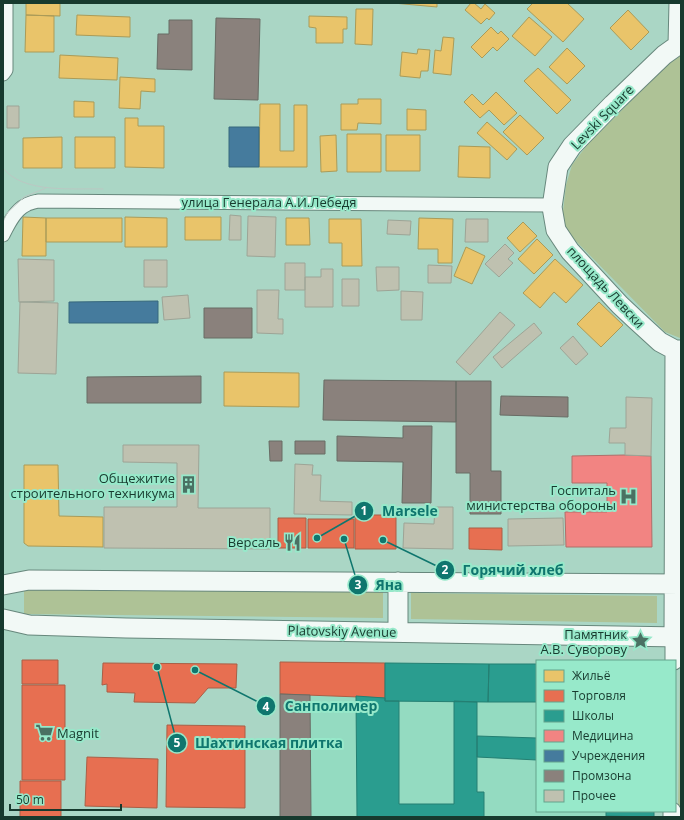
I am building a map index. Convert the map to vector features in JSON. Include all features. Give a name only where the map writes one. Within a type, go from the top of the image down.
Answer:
[{"type":"main road","points":[[678,3],[680,45]]},
{"type":"main road","name":"Levski Square","points":[[552,205],[558,168],[572,146],[664,55],[680,45]]},
{"type":"main road","name":"площадь Левски","points":[[552,205],[556,230],[570,251],[636,320],[660,342],[678,350]]},
{"type":"main road","points":[[677,637],[678,350]]},
{"type":"main road","points":[[3,585],[29,580],[678,584]]},
{"type":"main road","points":[[398,582],[398,632]]},
{"type":"main road","name":"Platovskiy Avenue","points":[[3,619],[29,625],[126,628],[677,637]]},
{"type":"street","points":[[3,74],[6,70],[6,3]]},
{"type":"street","name":"улица Генерала А.И.Лебедя","points":[[3,235],[9,223],[18,211],[25,205],[38,200],[552,205]]},
{"type":"street","points":[[674,660],[677,637]]},
{"type":"shaded area","points":[[681,55],[680,338],[665,332],[566,231],[562,220],[566,185],[572,165],[587,145],[674,58]]},
{"type":"shaded area","points":[[24,587],[383,591],[383,618],[24,614]]},
{"type":"shaded area","points":[[411,593],[657,596],[657,623],[411,619]]},
{"type":"shaded area","points":[[280,662],[536,664],[536,812],[654,812],[654,817],[280,817]]},
{"type":"shaded area","points":[[680,666],[681,817],[678,817]]},
{"type":"building: Жильё","points":[[26,3],[60,3],[60,16],[26,15]]},
{"type":"building: Жильё","points":[[393,3],[437,3],[437,7]]},
{"type":"building: Жильё","points":[[471,3],[474,3],[481,9],[485,4],[495,13],[489,20],[487,18],[481,24],[465,10]]},
{"type":"building: Жильё","points":[[533,3],[567,3],[584,19],[563,42],[527,9]]},
{"type":"building: Жильё","points":[[356,9],[373,9],[372,45],[355,44]]},
{"type":"building: Жильё","points":[[628,10],[649,32],[631,50],[610,28]]},
{"type":"building: Жильё","points":[[26,15],[54,16],[54,52],[25,52]]},
{"type":"building: Жильё","points":[[77,15],[130,17],[130,37],[76,35]]},
{"type":"building: Жильё","points":[[309,16],[347,17],[347,29],[343,29],[343,43],[316,43],[316,28],[309,27]]},
{"type":"building: Жильё","points":[[529,17],[552,37],[535,56],[512,36]]},
{"type":"building: Жильё","points":[[491,27],[498,34],[501,31],[509,39],[497,51],[493,47],[482,58],[471,47]]},
{"type":"building: Жильё","points":[[443,37],[454,38],[451,75],[433,73],[435,50],[441,51]]},
{"type":"building: Жильё","points":[[567,48],[585,66],[567,84],[549,67]]},
{"type":"building: Жильё","points":[[418,49],[430,50],[428,71],[421,71],[420,78],[400,76],[402,52],[417,54]]},
{"type":"building: Жильё","points":[[60,55],[118,58],[117,80],[59,78]]},
{"type":"building: Жильё","points":[[538,68],[571,100],[557,114],[524,81]]},
{"type":"building: Жильё","points":[[120,77],[155,79],[155,92],[141,91],[140,109],[119,108]]},
{"type":"building: Жильё","points":[[496,92],[517,113],[504,125],[489,110],[480,118],[464,102],[472,94],[483,105]]},
{"type":"building: Жильё","points":[[358,99],[381,99],[381,124],[358,123],[357,130],[341,130],[341,104],[358,104]]},
{"type":"building: Жильё","points":[[74,101],[94,102],[94,117],[74,117]]},
{"type":"building: Жильё","points":[[260,104],[280,104],[280,151],[294,151],[294,105],[307,105],[307,167],[259,167]]},
{"type":"building: Жильё","points":[[407,109],[426,110],[426,130],[407,130]]},
{"type":"building: Жильё","points":[[520,115],[544,138],[527,155],[503,132]]},
{"type":"building: Жильё","points":[[125,118],[138,118],[138,126],[164,126],[164,168],[125,167]]},
{"type":"building: Жильё","points":[[487,122],[517,149],[507,160],[477,133]]},
{"type":"building: Жильё","points":[[347,134],[381,134],[381,172],[347,172]]},
{"type":"building: Жильё","points":[[336,135],[337,171],[321,172],[320,136]]},
{"type":"building: Жильё","points":[[386,135],[420,135],[420,171],[386,171]]},
{"type":"building: Жильё","points":[[62,137],[62,168],[23,168],[23,138]]},
{"type":"building: Жильё","points":[[75,137],[115,137],[115,168],[75,168]]},
{"type":"building: Жильё","points":[[459,146],[490,147],[490,178],[458,177]]},
{"type":"building: Жильё","points":[[23,217],[46,218],[46,256],[22,256]]},
{"type":"building: Жильё","points":[[125,217],[167,218],[167,247],[125,247]]},
{"type":"building: Жильё","points":[[185,217],[221,217],[221,240],[185,240]]},
{"type":"building: Жильё","points":[[46,218],[122,218],[122,242],[46,242]]},
{"type":"building: Жильё","points":[[286,218],[309,218],[310,245],[286,245]]},
{"type":"building: Жильё","points":[[419,218],[453,219],[452,263],[438,263],[438,249],[418,249]]},
{"type":"building: Жильё","points":[[329,219],[361,219],[362,266],[342,266],[342,243],[329,243]]},
{"type":"building: Жильё","points":[[523,222],[537,236],[520,252],[507,238]]},
{"type":"building: Жильё","points":[[537,239],[553,255],[534,274],[518,259]]},
{"type":"building: Жильё","points":[[466,247],[485,256],[472,284],[454,276]]},
{"type":"building: Жильё","points":[[555,259],[583,285],[566,303],[554,292],[540,308],[523,293]]},
{"type":"building: Жильё","points":[[599,302],[623,325],[601,347],[577,324]]},
{"type":"building: Жильё","points":[[224,372],[299,373],[299,407],[224,406]]},
{"type":"building: Жильё","points":[[24,465],[58,465],[59,516],[103,517],[103,547],[28,546],[24,543]]},
{"type":"building: Торговля","points":[[355,515],[396,515],[396,549],[355,549]]},
{"type":"building: Торговля","points":[[278,518],[306,518],[306,548],[278,548]]},
{"type":"building: Торговля","points":[[308,519],[354,519],[354,548],[308,548]]},
{"type":"building: Торговля","points":[[469,528],[502,528],[502,550],[469,549]]},
{"type":"building: Торговля","points":[[22,660],[58,660],[58,684],[22,684]]},
{"type":"building: Торговля","points":[[280,662],[385,663],[385,698],[280,694]]},
{"type":"building: Торговля","points":[[103,663],[237,664],[236,688],[208,688],[195,703],[134,702],[135,693],[107,692],[107,684],[102,685]]},
{"type":"building: Торговля","name":"Magnit","points":[[22,685],[65,685],[65,780],[22,780]]},
{"type":"building: Торговля","points":[[167,725],[245,726],[245,808],[166,807]]},
{"type":"building: Торговля","points":[[87,757],[158,759],[157,808],[85,806]]},
{"type":"building: Торговля","points":[[20,781],[61,781],[61,817],[20,817]]},
{"type":"building: Школы","points":[[385,663],[489,664],[488,702],[385,701]]},
{"type":"building: Школы","points":[[489,664],[536,664],[536,702],[488,702]]},
{"type":"building: Школы","points":[[356,696],[385,698],[385,701],[399,701],[399,804],[454,804],[454,701],[477,702],[477,792],[484,792],[484,817],[357,817]]},
{"type":"building: Школы","points":[[477,736],[536,738],[536,760],[477,757]]},
{"type":"building: Школы","points":[[606,812],[654,812],[654,817],[606,816]]},
{"type":"building: Медицина","name":"Госпиталь министерства обороны","points":[[572,456],[651,456],[652,547],[566,547],[565,512],[607,512],[607,483],[572,483]]},
{"type":"building: Учреждения","points":[[229,127],[259,127],[259,167],[229,167]]},
{"type":"building: Учреждения","points":[[158,301],[158,323],[69,323],[69,302]]},
{"type":"building: Промзона","points":[[216,18],[260,19],[258,100],[214,99]]},
{"type":"building: Промзона","points":[[169,20],[192,20],[192,70],[157,69],[158,34],[169,34]]},
{"type":"building: Промзона","points":[[204,308],[252,308],[252,338],[204,338]]},
{"type":"building: Промзона","points":[[201,376],[201,403],[87,403],[87,377]]},
{"type":"building: Промзона","points":[[324,380],[456,381],[456,422],[323,420]]},
{"type":"building: Промзона","points":[[456,381],[491,381],[491,471],[501,471],[501,514],[470,514],[470,473],[456,473]]},
{"type":"building: Промзона","points":[[501,396],[568,397],[568,417],[500,415]]},
{"type":"building: Промзона","points":[[403,426],[432,426],[431,503],[402,503],[403,462],[337,461],[337,436],[403,438]]},
{"type":"building: Промзона","points":[[269,441],[282,441],[282,461],[270,461]]},
{"type":"building: Промзона","points":[[295,441],[325,441],[325,454],[295,454]]},
{"type":"building: Промзона","points":[[280,694],[310,695],[311,817],[280,817]]},
{"type":"building: Прочее","points":[[7,106],[19,106],[19,128],[7,128]]},
{"type":"building: Прочее","points":[[230,215],[241,216],[241,240],[229,240]]},
{"type":"building: Прочее","points":[[248,216],[276,217],[275,257],[247,256]]},
{"type":"building: Прочее","points":[[466,219],[488,219],[488,242],[465,242]]},
{"type":"building: Прочее","points":[[388,220],[411,221],[410,235],[387,234]]},
{"type":"building: Прочее","points":[[505,244],[514,253],[508,259],[513,263],[499,277],[485,264]]},
{"type":"building: Прочее","points":[[18,259],[54,260],[54,301],[19,302]]},
{"type":"building: Прочее","points":[[144,260],[167,260],[167,287],[144,287]]},
{"type":"building: Прочее","points":[[285,263],[305,263],[305,290],[285,290]]},
{"type":"building: Прочее","points":[[428,265],[452,266],[451,283],[428,283]]},
{"type":"building: Прочее","points":[[376,267],[399,267],[399,290],[377,291]]},
{"type":"building: Прочее","points":[[321,269],[333,269],[333,307],[305,307],[305,277],[321,277]]},
{"type":"building: Прочее","points":[[342,279],[359,279],[359,306],[342,306]]},
{"type":"building: Прочее","points":[[257,290],[279,290],[278,319],[283,319],[283,334],[257,333]]},
{"type":"building: Прочее","points":[[401,291],[423,292],[422,320],[401,320]]},
{"type":"building: Прочее","points":[[188,295],[190,318],[164,320],[162,297]]},
{"type":"building: Прочее","points":[[20,302],[58,303],[56,374],[18,373]]},
{"type":"building: Прочее","points":[[500,312],[515,325],[470,375],[456,362]]},
{"type":"building: Прочее","points":[[534,323],[542,333],[502,368],[493,357]]},
{"type":"building: Прочее","points":[[573,336],[588,354],[576,365],[560,348]]},
{"type":"building: Прочее","points":[[626,397],[652,398],[651,456],[625,455],[625,443],[609,443],[610,428],[626,428]]},
{"type":"building: Прочее","name":"Общежитие строительного техникума","points":[[123,445],[199,445],[198,508],[270,508],[270,549],[104,548],[104,507],[177,507],[177,463],[123,462]]},
{"type":"building: Прочее","points":[[295,464],[313,465],[312,475],[321,475],[320,501],[352,502],[352,515],[294,514]]},
{"type":"building: Прочее","points":[[435,507],[453,507],[453,549],[403,548],[404,523],[434,524]]},
{"type":"building: Прочее","points":[[563,518],[564,545],[508,546],[508,519]]},
{"type":"tram line","points":[[3,168],[12,176],[23,182],[36,186],[63,189],[103,189]]},
{"type":"tram line","points":[[3,222],[7,213],[24,197],[46,188]]},
{"type":"place","name":"Общежитие строительного техникума","points":[[188,485]]},
{"type":"place","name":"Госпиталь министерства обороны","points":[[629,497]]},
{"type":"place","name":"Marsele","points":[[317,538]]},
{"type":"place","name":"Яна","points":[[344,539]]},
{"type":"place","name":"Горячий хлеб","points":[[383,540]]},
{"type":"place","name":"Версаль","points":[[293,542]]},
{"type":"place","name":"Памятник А.В. Суворову","points":[[640,641]]},
{"type":"place","name":"Шахтинская плитка","points":[[157,667]]},
{"type":"place","name":"Санполимер","points":[[195,670]]},
{"type":"place","name":"Magnit","points":[[44,733]]}]
